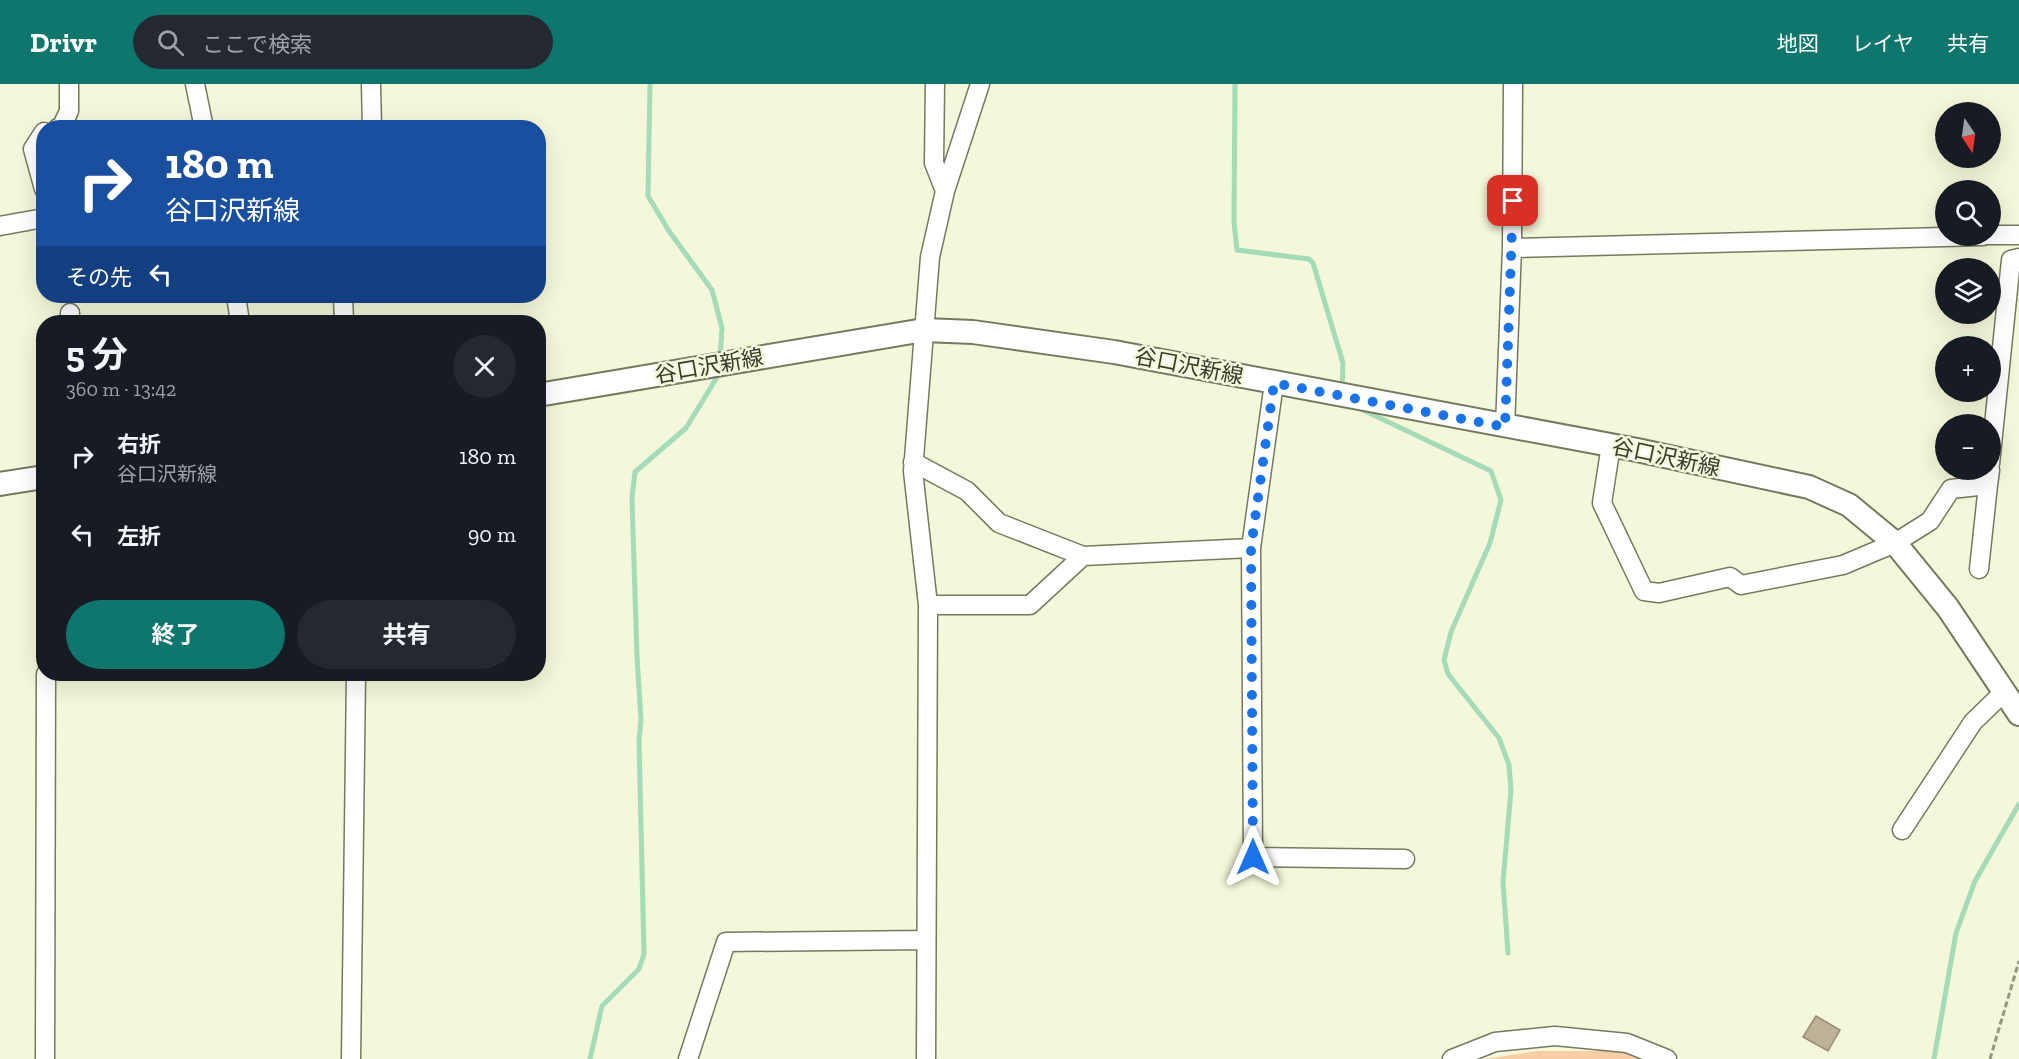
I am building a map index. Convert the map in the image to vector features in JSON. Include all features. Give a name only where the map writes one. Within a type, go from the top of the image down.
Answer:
[{"type":"main road","name":"谷口沢新線","points":[[546,394],[924,330],[973,332],[1114,352],[1505,427],[1611,445],[1809,487],[1848,505],[1895,543],[1948,608],[2019,714]]},
{"type":"main road","points":[[0,484],[36,478]]},
{"type":"street","points":[[65,120],[69,111],[69,84]]},
{"type":"street","points":[[195,84],[202,120]]},
{"type":"street","points":[[371,84],[372,120]]},
{"type":"street","points":[[935,84],[934,163],[945,191]]},
{"type":"street","points":[[926,1059],[928,605],[913,462],[930,257],[945,191],[980,84]]},
{"type":"street","points":[[1505,427],[1512,248],[1514,84]]},
{"type":"street","points":[[36,144],[33,149],[36,160]]},
{"type":"street","points":[[0,226],[36,219]]},
{"type":"street","points":[[2001,235],[2019,235]]},
{"type":"street","points":[[1512,248],[1935,237]]},
{"type":"street","points":[[1995,414],[2011,260],[2019,258]]},
{"type":"street","points":[[1274,383],[1251,548],[1253,857],[1405,859]]},
{"type":"street","points":[[1611,445],[1602,503],[1644,591],[1659,593],[1730,577],[1741,585],[1843,566],[1895,543],[1930,521],[1951,489],[1980,480]]},
{"type":"street","points":[[913,462],[967,491],[999,523],[1083,556],[1251,548]]},
{"type":"street","points":[[1979,569],[1989,480]]},
{"type":"street","points":[[928,605],[1030,605],[1083,556]]},
{"type":"street","points":[[45,1059],[46,681]]},
{"type":"street","points":[[351,1059],[356,681]]},
{"type":"street","points":[[1902,830],[1972,722],[2004,692]]},
{"type":"street","points":[[688,1059],[726,942],[926,940]]},
{"type":"street","points":[[1452,1059],[1495,1042],[1555,1036],[1627,1043],[1667,1059]]},
{"type":"path","points":[[1990,1059],[2019,961]]},
{"type":"shaded area","points":[[1537,1051],[1628,1051],[1644,1059],[1484,1059]]},
{"type":"building","points":[[1816,1016],[1840,1030],[1828,1051],[1803,1037]]},
{"type":"waterway","points":[[650,84],[648,196],[669,231],[712,290],[722,328],[720,358]]},
{"type":"waterway","points":[[1235,84],[1234,222],[1237,250],[1309,259],[1313,263],[1343,363],[1342,391]]},
{"type":"waterway","points":[[590,1059],[602,1006],[639,969],[644,954],[639,740],[641,720],[632,498],[635,472],[686,428],[720,370]]},
{"type":"waterway","points":[[1361,409],[1491,471],[1501,500],[1490,543],[1451,632],[1444,660],[1448,674],[1499,738],[1509,765],[1511,790],[1503,882],[1508,953]]},
{"type":"waterway","points":[[1934,1059],[1956,933],[1975,881],[2019,804]]},
{"type":"route","points":[[1253,857],[1251,548],[1274,383],[1505,427],[1513,201]]}]
